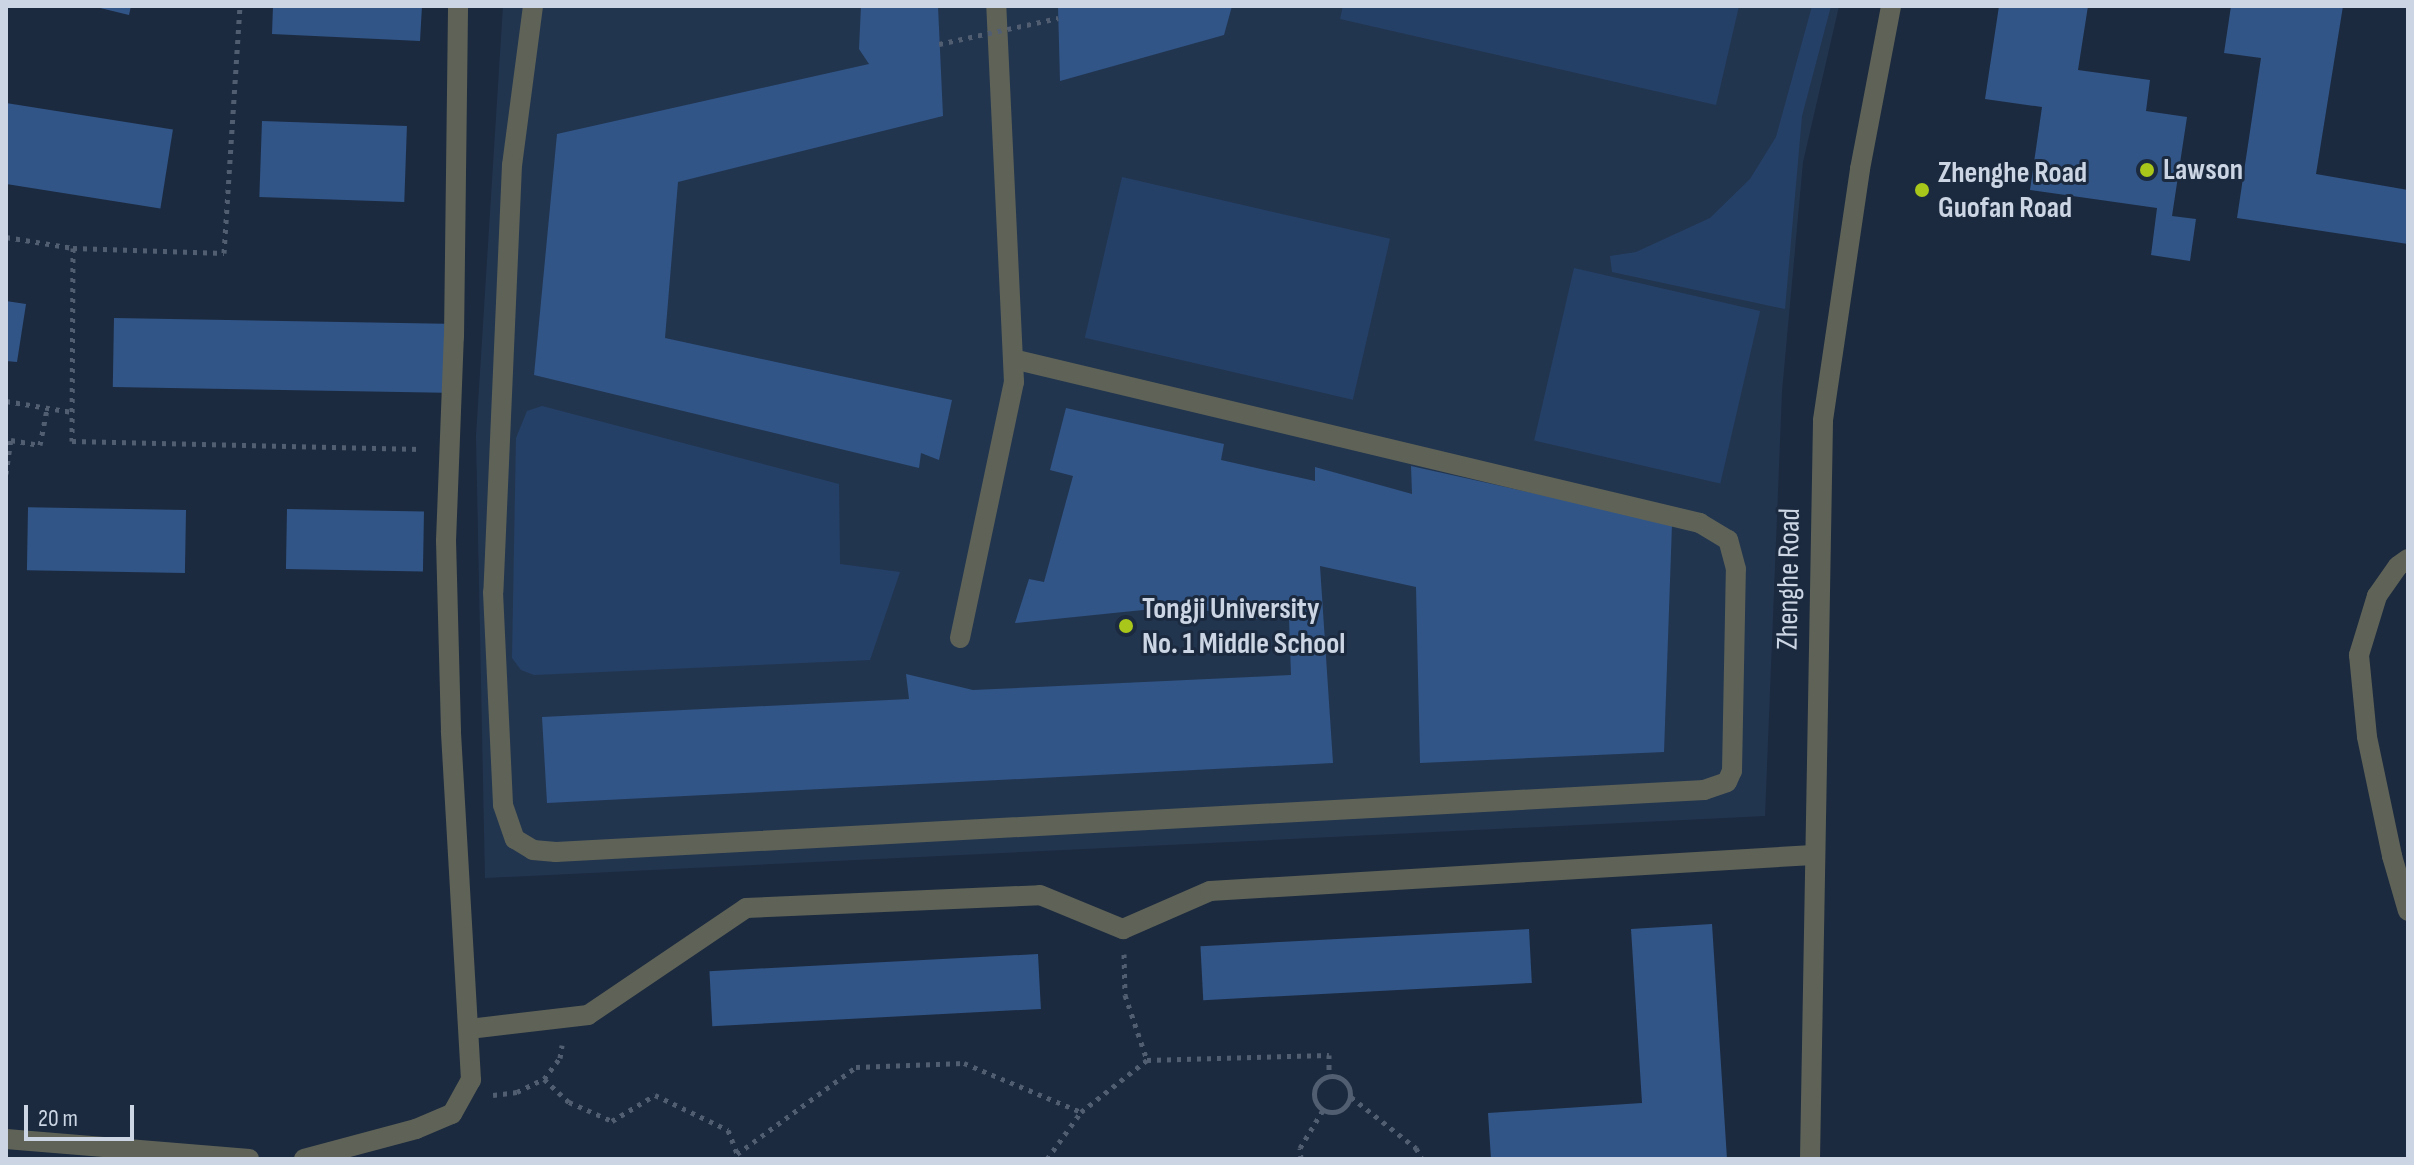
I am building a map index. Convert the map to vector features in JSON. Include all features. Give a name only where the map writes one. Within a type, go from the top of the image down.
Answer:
[{"type":"street","points":[[304,1159],[416,1129],[452,1114],[471,1080],[451,731],[446,541],[458,6]]},
{"type":"street","points":[[533,6],[512,165],[493,592],[503,805],[515,839],[533,850],[556,852],[1704,790],[1727,782],[1732,771],[1736,569],[1728,540],[1700,523],[1013,359]]},
{"type":"street","points":[[960,638],[1014,382],[996,6]]},
{"type":"street","name":"Zhenghe Road","points":[[1810,1159],[1823,420],[1860,169],[1891,6]]},
{"type":"street","points":[[2408,559],[2398,566],[2377,596],[2359,655],[2367,737],[2408,911]]},
{"type":"street","points":[[469,1029],[588,1015],[746,908],[1040,895],[1123,929],[1210,891],[1813,855]]},
{"type":"street","points":[[6,1139],[249,1159]]},
{"type":"path","points":[[6,237],[73,248],[224,253],[240,6]]},
{"type":"path","points":[[939,44],[1058,18]]},
{"type":"path","points":[[73,248],[72,441],[450,450]]},
{"type":"path","points":[[6,401],[72,412]]},
{"type":"path","points":[[6,474],[11,440],[40,445],[47,408]]},
{"type":"path","points":[[1123,929],[1125,995],[1147,1060]]},
{"type":"path","points":[[464,1093],[517,1092],[544,1079],[560,1058],[565,1018]]},
{"type":"path","points":[[1047,1159],[1081,1112],[1147,1060],[1329,1055],[1329,1075]]},
{"type":"path","points":[[544,1079],[569,1102],[612,1121],[655,1095],[728,1130],[738,1156],[856,1067],[964,1063],[1081,1112]]},
{"type":"path","points":[[1329,1075],[1342,1078],[1349,1085],[1351,1097],[1345,1107],[1335,1112],[1323,1110],[1315,1102],[1313,1091],[1319,1080],[1329,1075]]},
{"type":"path","points":[[1351,1097],[1416,1148],[1422,1159]]},
{"type":"path","points":[[1301,1159],[1300,1148],[1323,1110]]},
{"type":"shaded area","name":"Tongji University No. 1 Middle School","points":[[503,6],[1839,6],[1803,162],[1782,391],[1765,816],[485,878],[476,436]]},
{"type":"shaded area","points":[[1343,6],[1739,6],[1716,105],[1340,19]]},
{"type":"shaded area","points":[[1812,6],[1831,6],[1802,116],[1785,309],[1612,272],[1610,256],[1636,252],[1710,218],[1750,179],[1776,137]]},
{"type":"shaded area","points":[[1122,177],[1390,239],[1353,400],[1085,338]]},
{"type":"shaded area","points":[[1574,268],[1760,311],[1720,483],[1534,440]]},
{"type":"shaded area","points":[[542,406],[839,484],[840,564],[900,572],[870,660],[534,675],[521,670],[512,658],[516,438],[527,411]]},
{"type":"building","points":[[92,6],[131,6],[129,15]]},
{"type":"building","points":[[273,6],[422,6],[420,41],[272,34]]},
{"type":"building","points":[[861,6],[938,6],[943,116],[678,182],[665,338],[952,400],[939,460],[921,453],[919,468],[534,375],[557,134],[869,64],[859,49]]},
{"type":"building","points":[[1058,6],[1232,6],[1224,35],[1060,81]]},
{"type":"building","points":[[1999,6],[2088,6],[2078,70],[2150,80],[2146,111],[2187,117],[2172,216],[2196,219],[2190,261],[2151,255],[2157,208],[2030,190],[2042,107],[1985,99]]},
{"type":"building","points":[[2231,6],[2343,6],[2316,174],[2408,190],[2408,244],[2237,218],[2261,58],[2224,53]]},
{"type":"building","points":[[6,103],[173,129],[160,208],[6,184]]},
{"type":"building","points":[[262,121],[407,126],[404,202],[259,197]]},
{"type":"building","points":[[6,301],[26,304],[17,362],[6,361]]},
{"type":"building","points":[[114,318],[445,324],[444,393],[113,387]]},
{"type":"building","points":[[1066,408],[1224,444],[1221,460],[1315,481],[1315,467],[1412,494],[1411,466],[1672,524],[1664,752],[1420,763],[1416,587],[1320,566],[1333,763],[547,803],[542,717],[909,699],[906,674],[973,690],[1291,675],[1289,618],[1250,619],[1182,606],[1015,623],[1029,579],[1044,582],[1073,476],[1050,470]]},
{"type":"building","points":[[28,507],[186,510],[185,573],[27,570]]},
{"type":"building","points":[[287,509],[424,511],[423,571],[286,569]]},
{"type":"building","points":[[1712,924],[1727,1159],[1491,1159],[1488,1113],[1642,1103],[1631,929]]},
{"type":"building","points":[[1529,929],[1532,983],[1203,1000],[1200,946]]},
{"type":"building","points":[[1038,954],[1041,1009],[712,1026],[709,971]]},
{"type":"place","name":"Lawson","points":[[2147,170]]},
{"type":"place","name":"Zhenghe Road Guofan Road","points":[[1922,190]]},
{"type":"place","name":"Tongji University No. 1 Middle School","points":[[1126,626]]}]
